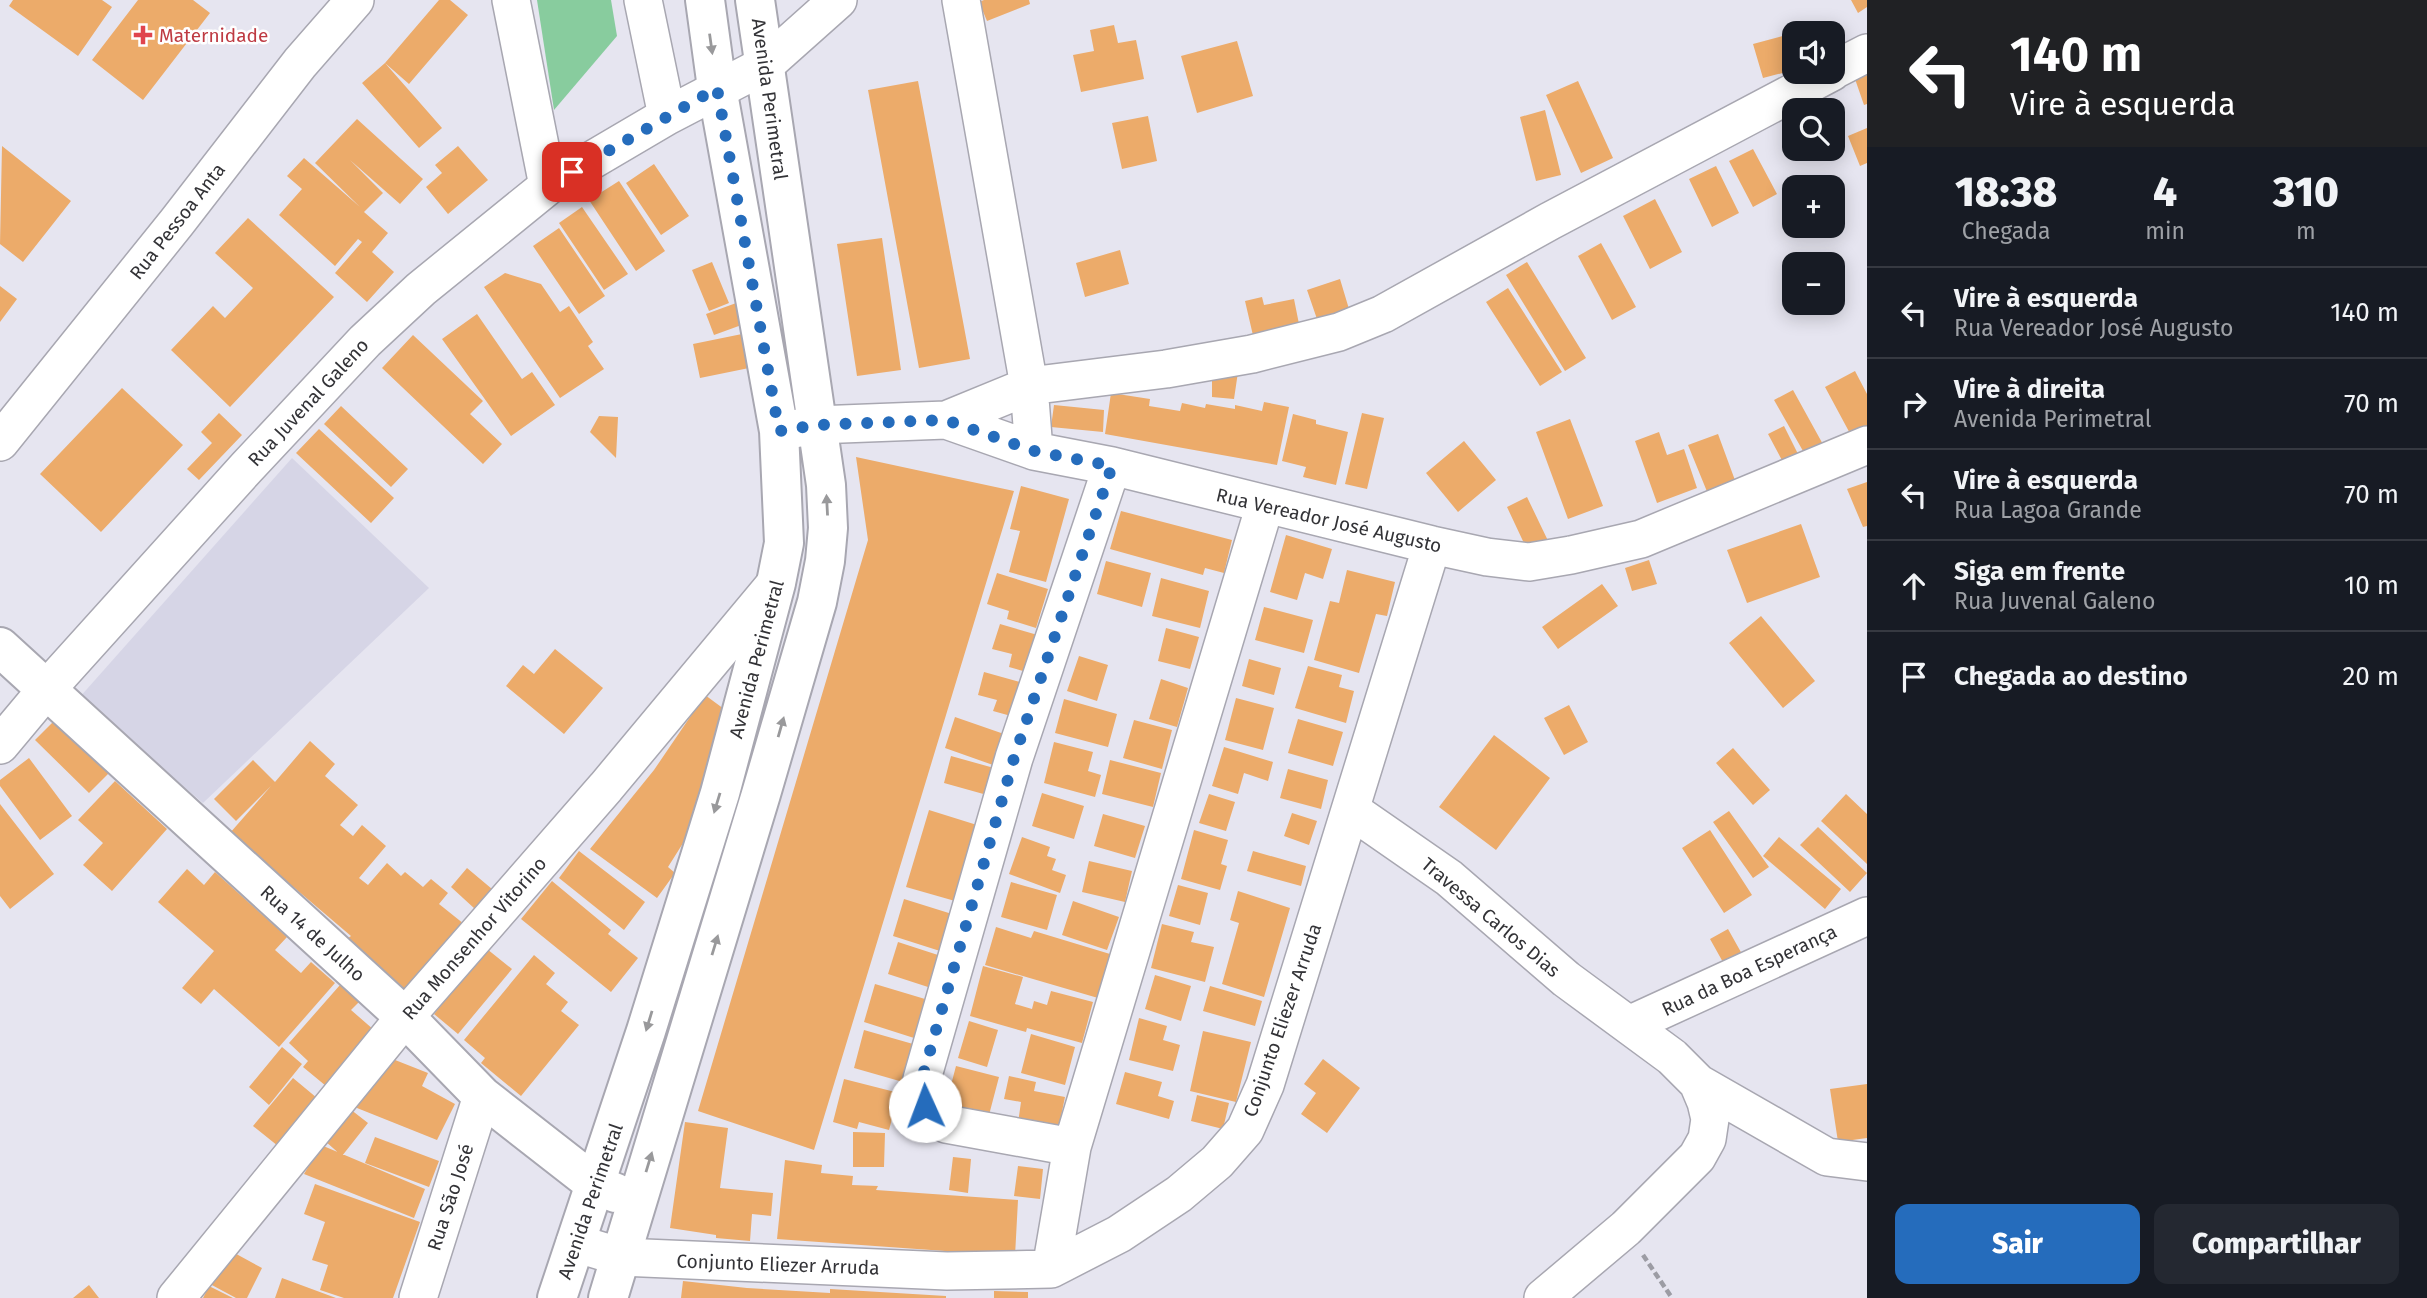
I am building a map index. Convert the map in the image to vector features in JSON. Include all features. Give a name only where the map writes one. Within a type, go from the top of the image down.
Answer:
[{"type":"street","name":"Rua Pessoa Anta","points":[[0,442],[177,222],[300,63],[355,0]]},
{"type":"street","points":[[511,0],[548,186]]},
{"type":"street","points":[[643,0],[667,116]]},
{"type":"street","name":"Avenida Perimetral","points":[[557,1298],[596,1185],[720,793],[776,583],[784,543],[779,431],[717,88],[705,0]]},
{"type":"street","name":"Avenida Perimetral","points":[[608,1298],[758,807],[817,602],[825,561],[828,528],[825,485],[755,0]]},
{"type":"street","name":"Rua Juvenal Galeno","points":[[0,745],[46,690],[247,467],[365,341],[455,260],[548,186],[717,88],[765,65],[838,0]]},
{"type":"street","points":[[961,0],[1029,386],[1034,451]]},
{"type":"street","points":[[1845,65],[1867,54]]},
{"type":"street","points":[[946,420],[1029,386],[1178,367],[1252,354],[1339,332],[1383,314],[1562,214],[1809,84]]},
{"type":"street","name":"Rua Vereador José Augusto","points":[[779,431],[816,425],[946,420],[1034,451],[1112,466],[1432,545],[1529,562],[1642,539],[1867,445]]},
{"type":"street","points":[[1072,1147],[946,1124],[933,1116],[925,1106],[922,1079],[1014,758],[1112,466]]},
{"type":"street","points":[[1051,1269],[1072,1147],[1265,505]]},
{"type":"street","name":"Conjunto Eliezer Arruda","points":[[575,1243],[621,1257],[947,1271],[1051,1269],[1119,1234],[1179,1194],[1217,1162],[1245,1130],[1265,1085],[1432,545]]},
{"type":"street","name":"Rua Monsenhor Vitorino","points":[[176,1298],[405,1017],[606,787],[776,583]]},
{"type":"street","name":"Rua 14 de Julho","points":[[0,646],[405,1017],[482,1096],[596,1185],[638,1201]]},
{"type":"street","name":"Travessa Carlos Dias","points":[[1350,810],[1449,878],[1566,978],[1672,1057],[1698,1083]]},
{"type":"street","name":"Rua da Boa Esperança","points":[[1631,1024],[1867,916]]},
{"type":"street","points":[[1698,1083],[1827,1157],[1867,1162]]},
{"type":"street","points":[[1543,1298],[1626,1228],[1697,1157],[1707,1139],[1710,1119],[1698,1083]]},
{"type":"street","name":"Rua São José","points":[[418,1298],[482,1096]]},
{"type":"path","points":[[1626,1228],[1672,1298]]},
{"type":"shaded area","points":[[292,458],[429,588],[203,803],[79,698]]},
{"type":"green space","points":[[537,0],[611,0],[617,36],[554,110]]},
{"type":"building","points":[[13,0],[102,0],[112,7],[78,56],[9,6]]},
{"type":"building","points":[[138,0],[193,0],[210,13],[143,100],[92,60]]},
{"type":"building","points":[[439,0],[450,0],[468,15],[409,84],[385,63]]},
{"type":"building","points":[[1029,0],[1030,4],[987,21],[979,2]]},
{"type":"building","points":[[1851,0],[1867,0],[1867,7],[1858,13]]},
{"type":"building","points":[[1114,25],[1118,43],[1136,40],[1144,79],[1081,92],[1073,55],[1094,51],[1090,30]]},
{"type":"building","points":[[1782,36],[1782,73],[1763,78],[1753,44]]},
{"type":"building","points":[[1237,41],[1253,96],[1197,113],[1181,56]]},
{"type":"building","points":[[385,63],[442,128],[419,148],[362,83]]},
{"type":"building","points":[[1867,75],[1867,104],[1864,105],[1855,79]]},
{"type":"building","points":[[918,81],[970,359],[919,368],[868,90]]},
{"type":"building","points":[[1578,81],[1613,158],[1581,173],[1546,95]]},
{"type":"building","points":[[1545,110],[1561,175],[1536,181],[1520,117]]},
{"type":"building","points":[[1148,116],[1157,161],[1122,169],[1112,123]]},
{"type":"building","points":[[357,119],[423,179],[400,204],[350,160],[383,193],[364,212],[388,233],[372,252],[394,272],[367,302],[335,273],[362,242],[358,239],[335,266],[279,215],[302,189],[287,176],[304,158],[360,207],[315,163]]},
{"type":"building","points":[[1867,128],[1867,163],[1860,166],[1848,136]]},
{"type":"building","points":[[2,146],[71,201],[23,262],[0,244]]},
{"type":"building","points":[[458,146],[488,180],[448,214],[426,187],[442,173],[435,165]]},
{"type":"building","points":[[1753,149],[1777,194],[1753,207],[1729,161]]},
{"type":"building","points":[[654,164],[689,216],[661,235],[626,183]]},
{"type":"building","points":[[1716,166],[1739,213],[1712,227],[1689,179]]},
{"type":"building","points":[[619,181],[665,251],[636,271],[589,200]]},
{"type":"building","points":[[1655,199],[1682,252],[1650,269],[1623,216]]},
{"type":"building","points":[[582,207],[628,274],[604,290],[559,223]]},
{"type":"building","points":[[248,218],[334,297],[230,407],[171,350],[213,306],[225,318],[253,288],[215,253]]},
{"type":"building","points":[[559,228],[605,296],[579,314],[533,246]]},
{"type":"building","points":[[882,238],[901,370],[857,376],[837,244]]},
{"type":"building","points":[[1601,243],[1636,307],[1612,320],[1578,256]]},
{"type":"building","points":[[1120,250],[1129,284],[1085,297],[1076,263]]},
{"type":"building","points":[[712,262],[729,303],[709,311],[692,270]]},
{"type":"building","points":[[1527,262],[1586,358],[1565,371],[1506,275]]},
{"type":"building","points":[[505,273],[541,284],[560,312],[569,306],[593,342],[588,346],[604,369],[560,398],[484,287]]},
{"type":"building","points":[[1340,279],[1349,309],[1317,319],[1307,290]]},
{"type":"building","points":[[0,286],[17,299],[0,322]]},
{"type":"building","points":[[1508,288],[1562,372],[1540,386],[1486,302]]},
{"type":"building","points":[[1262,297],[1264,305],[1294,299],[1301,334],[1255,344],[1245,301]]},
{"type":"building","points":[[739,302],[747,323],[714,335],[706,314]]},
{"type":"building","points":[[477,314],[522,379],[532,372],[555,405],[511,436],[442,339]]},
{"type":"building","points":[[742,334],[749,368],[700,378],[693,344]]},
{"type":"building","points":[[413,335],[483,401],[470,414],[502,444],[483,464],[382,368]]},
{"type":"building","points":[[1855,371],[1867,394],[1867,432],[1853,439],[1825,387]]},
{"type":"building","points":[[1238,372],[1234,399],[1212,397],[1212,377]]},
{"type":"building","points":[[122,388],[183,445],[101,532],[40,474]]},
{"type":"building","points":[[1793,390],[1825,448],[1807,458],[1774,400]]},
{"type":"building","points":[[1111,393],[1150,399],[1149,406],[1180,411],[1182,403],[1205,408],[1206,404],[1235,409],[1235,405],[1262,411],[1264,402],[1289,407],[1277,465],[1105,434]]},
{"type":"building","points":[[1054,405],[1104,410],[1103,432],[1051,427]]},
{"type":"building","points":[[341,406],[408,469],[391,487],[324,424]]},
{"type":"building","points":[[219,413],[242,435],[199,480],[187,469],[212,443],[201,432]]},
{"type":"building","points":[[1362,413],[1384,418],[1367,489],[1345,484]]},
{"type":"building","points":[[1293,414],[1316,420],[1316,424],[1348,432],[1336,485],[1303,477],[1306,467],[1282,461]]},
{"type":"building","points":[[599,416],[618,417],[616,458],[590,432]]},
{"type":"building","points":[[1570,419],[1603,506],[1568,519],[1536,432]]},
{"type":"building","points":[[1784,426],[1800,458],[1785,466],[1768,434]]},
{"type":"building","points":[[319,429],[394,498],[371,523],[296,453]]},
{"type":"building","points":[[1659,432],[1667,455],[1684,449],[1697,488],[1657,503],[1635,441]]},
{"type":"building","points":[[1718,434],[1736,483],[1708,494],[1688,445]]},
{"type":"building","points":[[1464,441],[1496,480],[1458,512],[1426,473]]},
{"type":"building","points":[[856,457],[1014,491],[814,1150],[698,1111],[868,540]]},
{"type":"building","points":[[1867,482],[1867,526],[1863,527],[1847,489]]},
{"type":"building","points":[[1021,486],[1069,499],[1046,582],[1009,572],[1020,531],[1010,529]]},
{"type":"building","points":[[1527,497],[1551,547],[1530,556],[1507,507]]},
{"type":"building","points":[[1121,511],[1232,540],[1224,573],[1205,568],[1203,575],[1110,549]]},
{"type":"building","points":[[1801,524],[1820,577],[1747,603],[1727,550]]},
{"type":"building","points":[[1286,535],[1332,549],[1323,579],[1305,573],[1297,600],[1270,592]]},
{"type":"building","points":[[1649,560],[1657,584],[1632,591],[1625,568]]},
{"type":"building","points":[[1106,561],[1151,573],[1142,607],[1097,594]]},
{"type":"building","points":[[1347,570],[1395,582],[1387,616],[1376,614],[1359,673],[1314,660],[1330,601],[1339,603]]},
{"type":"building","points":[[997,573],[1048,589],[1036,628],[1007,619],[1009,611],[987,604]]},
{"type":"building","points":[[1161,578],[1209,591],[1200,628],[1152,616]]},
{"type":"building","points":[[1602,584],[1618,606],[1558,649],[1542,627]]},
{"type":"building","points":[[1264,607],[1313,620],[1304,653],[1255,640]]},
{"type":"building","points":[[1761,616],[1815,681],[1783,708],[1729,643]]},
{"type":"building","points":[[1000,624],[1041,636],[1030,673],[1009,667],[1012,654],[992,649]]},
{"type":"building","points":[[1166,628],[1199,637],[1190,669],[1158,661]]},
{"type":"building","points":[[555,649],[603,688],[564,734],[506,686],[523,665],[534,674]]},
{"type":"building","points":[[1079,656],[1108,665],[1097,701],[1067,691]]},
{"type":"building","points":[[1249,659],[1281,668],[1274,695],[1242,686]]},
{"type":"building","points":[[1308,666],[1342,675],[1339,687],[1354,691],[1346,723],[1295,708]]},
{"type":"building","points":[[984,672],[1020,682],[1011,716],[993,711],[997,700],[978,695]]},
{"type":"building","points":[[1161,679],[1188,688],[1177,727],[1149,719]]},
{"type":"building","points":[[705,695],[724,709],[699,801],[685,840],[668,867],[675,873],[657,898],[590,849],[654,770]]},
{"type":"building","points":[[1236,698],[1274,708],[1263,750],[1225,740]]},
{"type":"building","points":[[1064,699],[1117,714],[1108,747],[1055,733]]},
{"type":"building","points":[[1569,705],[1588,742],[1564,755],[1544,718]]},
{"type":"building","points":[[955,717],[1004,734],[993,765],[945,748]]},
{"type":"building","points":[[56,719],[110,772],[89,793],[35,740]]},
{"type":"building","points":[[1298,719],[1343,732],[1333,766],[1288,753]]},
{"type":"building","points":[[1134,720],[1172,730],[1162,769],[1123,758]]},
{"type":"building","points":[[1494,735],[1550,778],[1496,850],[1439,807]]},
{"type":"building","points":[[310,741],[335,764],[325,776],[358,805],[340,825],[353,836],[362,825],[386,846],[359,878],[368,885],[387,863],[401,876],[405,872],[423,887],[431,879],[448,893],[439,904],[464,924],[407,992],[347,939],[351,936],[230,833],[271,786],[236,821],[214,799],[253,760],[275,782]]},
{"type":"building","points":[[1054,742],[1093,752],[1088,771],[1101,775],[1095,797],[1044,783]]},
{"type":"building","points":[[1224,747],[1273,762],[1268,781],[1244,773],[1238,794],[1212,786]]},
{"type":"building","points":[[1733,748],[1770,790],[1753,805],[1716,763]]},
{"type":"building","points":[[951,756],[994,768],[987,795],[944,783]]},
{"type":"building","points":[[29,758],[72,816],[40,840],[0,786],[0,780]]},
{"type":"building","points":[[1110,760],[1161,773],[1153,807],[1102,794]]},
{"type":"building","points":[[1288,769],[1328,780],[1321,809],[1280,798]]},
{"type":"building","points":[[115,781],[167,829],[112,891],[83,865],[103,843],[78,820]]},
{"type":"building","points":[[1042,793],[1084,806],[1074,839],[1032,826]]},
{"type":"building","points":[[1209,794],[1235,802],[1226,831],[1199,823]]},
{"type":"building","points":[[1846,794],[1867,814],[1867,864],[1821,821]]},
{"type":"building","points":[[0,804],[54,874],[10,909],[0,896]]},
{"type":"building","points":[[929,810],[977,825],[955,901],[906,887]]},
{"type":"building","points":[[1729,811],[1769,867],[1753,878],[1713,822]]},
{"type":"building","points":[[1292,813],[1317,821],[1309,845],[1284,836]]},
{"type":"building","points":[[1103,814],[1145,826],[1135,858],[1094,846]]},
{"type":"building","points":[[1818,827],[1867,873],[1850,892],[1800,845]]},
{"type":"building","points":[[1194,830],[1228,840],[1221,864],[1227,866],[1220,890],[1181,879]]},
{"type":"building","points":[[1710,830],[1752,895],[1724,913],[1682,848]]},
{"type":"building","points":[[1022,837],[1050,847],[1047,856],[1056,859],[1052,870],[1066,875],[1060,893],[1009,874]]},
{"type":"building","points":[[1779,837],[1841,889],[1825,909],[1763,856]]},
{"type":"building","points":[[579,851],[645,902],[624,930],[559,878]]},
{"type":"building","points":[[1253,851],[1306,866],[1301,886],[1247,871]]},
{"type":"building","points":[[1089,861],[1132,871],[1125,902],[1082,892]]},
{"type":"building","points":[[467,868],[492,889],[475,909],[451,887]]},
{"type":"building","points":[[187,869],[204,885],[215,872],[287,937],[275,950],[301,973],[311,962],[335,983],[279,1047],[214,989],[201,1004],[182,988],[214,951],[158,902]]},
{"type":"building","points":[[552,881],[611,930],[608,934],[638,958],[611,992],[521,919]]},
{"type":"building","points":[[1011,882],[1057,895],[1047,930],[1001,917]]},
{"type":"building","points":[[1178,885],[1208,893],[1200,925],[1169,916]]},
{"type":"building","points":[[1238,891],[1290,908],[1264,997],[1222,984],[1239,923],[1230,920]]},
{"type":"building","points":[[904,899],[952,914],[940,951],[893,936]]},
{"type":"building","points":[[1073,901],[1119,917],[1107,950],[1062,935]]},
{"type":"building","points":[[1162,924],[1194,932],[1191,942],[1214,947],[1205,982],[1151,968]]},
{"type":"building","points":[[996,927],[1031,938],[1034,931],[1110,954],[1098,998],[985,965]]},
{"type":"building","points":[[1728,929],[1742,954],[1724,964],[1710,939]]},
{"type":"building","points":[[898,942],[938,955],[928,987],[888,974]]},
{"type":"building","points":[[487,949],[512,969],[458,1034],[434,1014]]},
{"type":"building","points":[[534,955],[555,973],[546,984],[568,1002],[561,1011],[579,1025],[521,1096],[481,1063],[485,1058],[464,1040]]},
{"type":"building","points":[[983,966],[1023,977],[1015,1004],[1032,1009],[1034,1001],[1047,1005],[1051,991],[1093,1002],[1082,1043],[1027,1028],[1026,1032],[970,1016]]},
{"type":"building","points":[[1155,975],[1191,986],[1181,1021],[1145,1009]]},
{"type":"building","points":[[875,984],[925,999],[914,1038],[864,1022]]},
{"type":"building","points":[[340,985],[359,1002],[351,1010],[374,1030],[326,1086],[303,1067],[308,1061],[289,1043]]},
{"type":"building","points":[[1210,986],[1262,1001],[1255,1026],[1203,1011]]},
{"type":"building","points":[[1139,1018],[1167,1026],[1163,1040],[1180,1045],[1173,1071],[1129,1060]]},
{"type":"building","points":[[969,1021],[998,1030],[987,1067],[958,1058]]},
{"type":"building","points":[[864,1030],[913,1044],[903,1082],[854,1068]]},
{"type":"building","points":[[1203,1031],[1251,1042],[1236,1102],[1190,1091]]},
{"type":"building","points":[[1031,1034],[1075,1047],[1065,1085],[1021,1073]]},
{"type":"building","points":[[282,1047],[302,1064],[269,1105],[249,1087]]},
{"type":"building","points":[[390,1058],[428,1073],[422,1086],[455,1104],[437,1140],[352,1106]]},
{"type":"building","points":[[1323,1059],[1360,1088],[1327,1133],[1301,1114],[1316,1093],[1304,1084]]},
{"type":"building","points":[[956,1066],[999,1077],[989,1115],[946,1104]]},
{"type":"building","points":[[1125,1072],[1162,1082],[1158,1096],[1174,1101],[1169,1119],[1116,1104]]},
{"type":"building","points":[[1009,1076],[1036,1082],[1034,1091],[1065,1097],[1058,1131],[1018,1123],[1021,1102],[1004,1099]]},
{"type":"building","points":[[293,1078],[317,1098],[278,1146],[253,1126]]},
{"type":"building","points":[[844,1079],[899,1093],[889,1130],[859,1122],[857,1129],[833,1122]]},
{"type":"building","points":[[1867,1084],[1867,1138],[1838,1142],[1830,1089]]},
{"type":"building","points":[[1197,1095],[1229,1103],[1223,1129],[1191,1121]]},
{"type":"building","points":[[350,1109],[368,1123],[342,1156],[325,1141]]},
{"type":"building","points":[[685,1122],[728,1128],[720,1188],[773,1193],[771,1216],[752,1214],[750,1241],[716,1238],[716,1235],[670,1228]]},
{"type":"building","points":[[853,1132],[885,1133],[884,1167],[853,1167]]},
{"type":"building","points":[[375,1137],[439,1161],[429,1187],[365,1163]]},
{"type":"building","points":[[321,1145],[425,1189],[414,1218],[304,1174]]},
{"type":"building","points":[[953,1157],[971,1159],[968,1193],[949,1190]]},
{"type":"building","points":[[785,1160],[822,1165],[821,1173],[853,1176],[852,1185],[878,1186],[876,1190],[1018,1200],[1015,1256],[777,1239]]},
{"type":"building","points":[[1018,1166],[1043,1169],[1040,1199],[1014,1196]]},
{"type":"building","points":[[315,1184],[420,1222],[393,1298],[344,1298],[320,1290],[328,1265],[312,1260],[325,1222],[304,1214]]},
{"type":"building","points":[[229,1250],[262,1268],[247,1298],[236,1298],[210,1284]]},
{"type":"building","points":[[282,1278],[336,1298],[275,1298]]},
{"type":"building","points":[[683,1281],[747,1288],[830,1293],[830,1289],[946,1298],[681,1298]]},
{"type":"building","points":[[89,1285],[99,1298],[73,1298]]},
{"type":"building","points":[[209,1286],[233,1298],[203,1298]]},
{"type":"building","points":[[994,1291],[1028,1292],[1028,1298],[994,1298]]},
{"type":"place","name":"Maternidade","points":[[143,35]]},
{"type":"route","points":[[572,172],[717,88],[779,431],[816,425],[946,420],[1034,451],[1112,466],[1014,758],[922,1079],[925,1106]]}]
